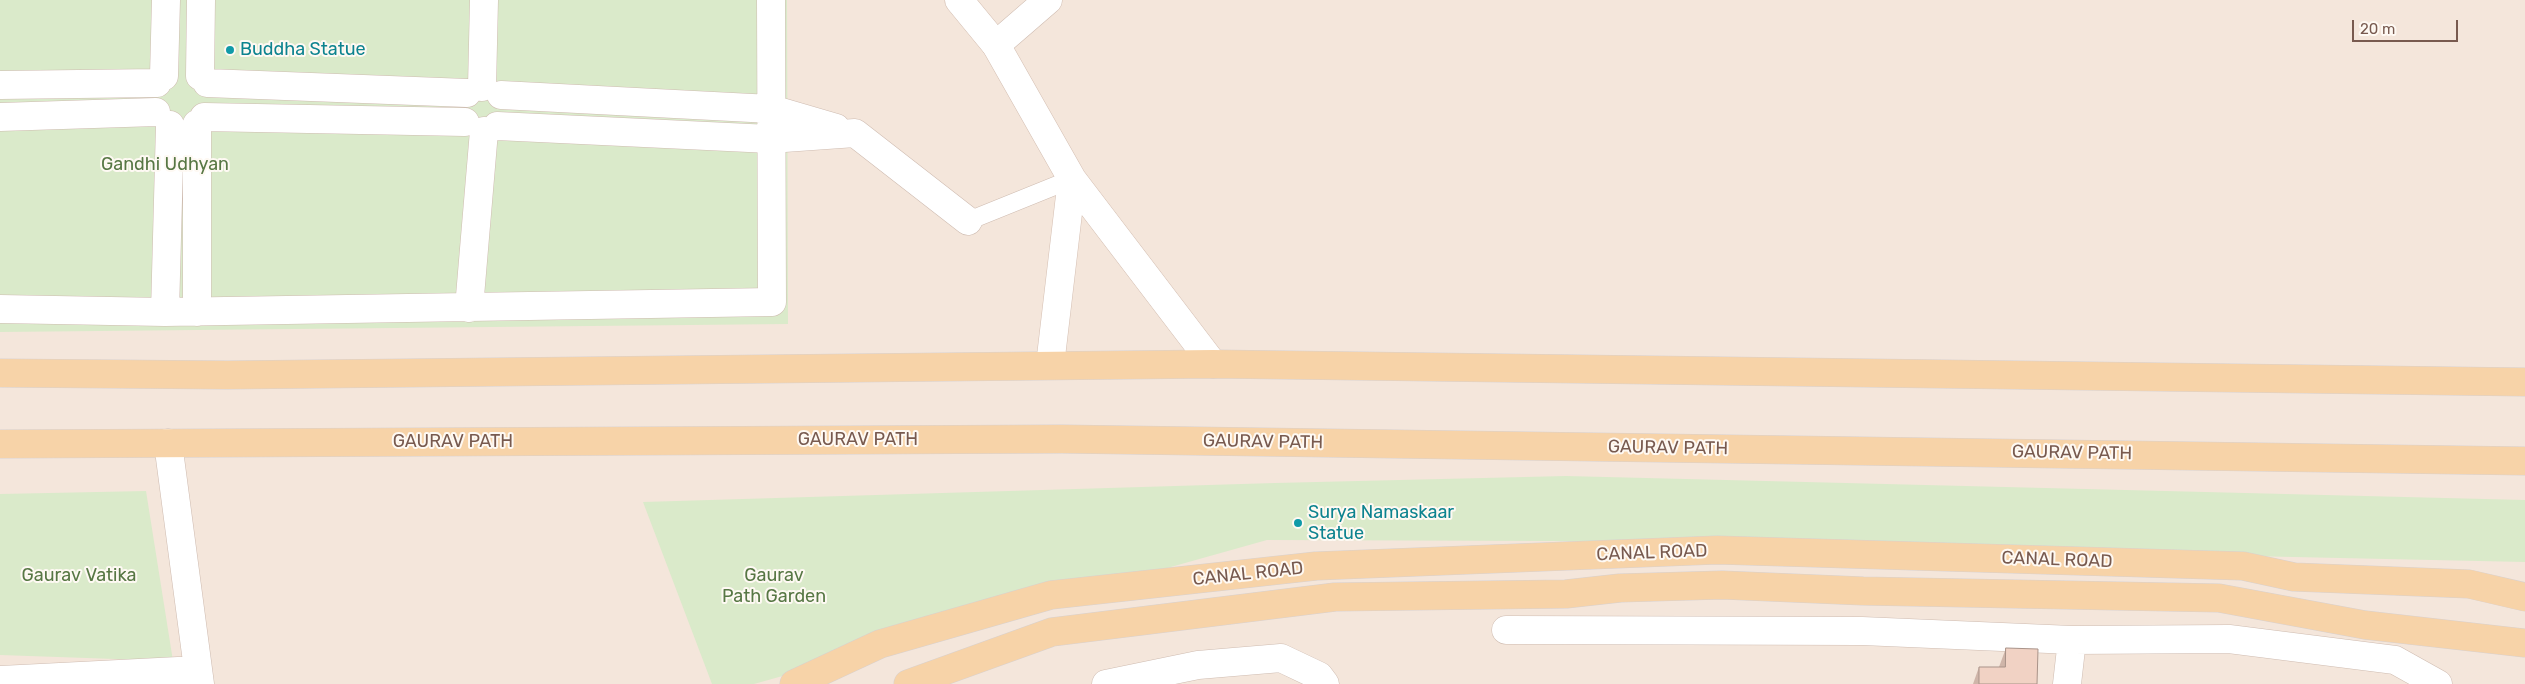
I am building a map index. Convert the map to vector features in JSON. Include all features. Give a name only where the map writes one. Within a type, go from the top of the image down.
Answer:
[{"type":"main road","points":[[0,373],[227,375],[1213,364],[2525,382]]},
{"type":"main road","name":"GAURAV PATH","points":[[0,444],[1062,440],[2525,461]]},
{"type":"main road","name":"CANAL ROAD","points":[[794,684],[880,644],[1051,595],[1326,566],[1737,550],[2243,566],[2294,577],[2469,584],[2525,597]]},
{"type":"main road","points":[[908,684],[1052,632],[1335,597],[1566,594],[1620,588],[1722,584],[1863,591],[2219,598],[2365,625],[2525,644]]},
{"type":"street","points":[[0,85],[161,80],[166,0]]},
{"type":"street","points":[[201,0],[204,80],[483,92],[770,109],[855,133],[968,221]]},
{"type":"street","points":[[483,92],[484,0]]},
{"type":"street","points":[[0,309],[197,312],[772,302],[771,0]]},
{"type":"street","points":[[959,0],[996,45],[1072,179],[1213,364]]},
{"type":"street","points":[[996,45],[1048,0]]},
{"type":"street","points":[[0,117],[163,118],[165,312]]},
{"type":"street","points":[[197,312],[201,120],[482,126],[770,139],[855,133]]},
{"type":"street","points":[[470,308],[482,126]]},
{"type":"street","points":[[1050,365],[1072,179]]},
{"type":"street","points":[[0,680],[199,677],[168,443]]},
{"type":"street","points":[[1506,630],[1862,631],[2072,640],[2229,638],[2395,660],[2438,684]]},
{"type":"street","points":[[2068,684],[2072,640]]},
{"type":"street","points":[[1106,684],[1198,666],[1281,658],[1319,676],[1325,684]]},
{"type":"lane","points":[[968,221],[1072,179]]},
{"type":"shaded area","points":[[0,0],[2525,0],[2525,684],[0,684]]},
{"type":"green space","name":"Gandhi Udhyan","points":[[0,0],[787,0],[788,324],[0,332]]},
{"type":"green space","name":"Gaurav Path Garden","points":[[1566,476],[2525,500],[2525,562],[1553,541],[1267,540],[754,684],[712,684],[643,502]]},
{"type":"green space","name":"Gaurav Vatika","points":[[146,491],[173,661],[0,655],[0,494]]},
{"type":"building","points":[[2006,648],[2038,649],[2037,684],[1979,684],[1979,667],[2005,667]]},
{"type":"place","name":"Buddha Statue","points":[[230,50]]},
{"type":"place","name":"Surya Namaskaar Statue","points":[[1298,523]]}]
